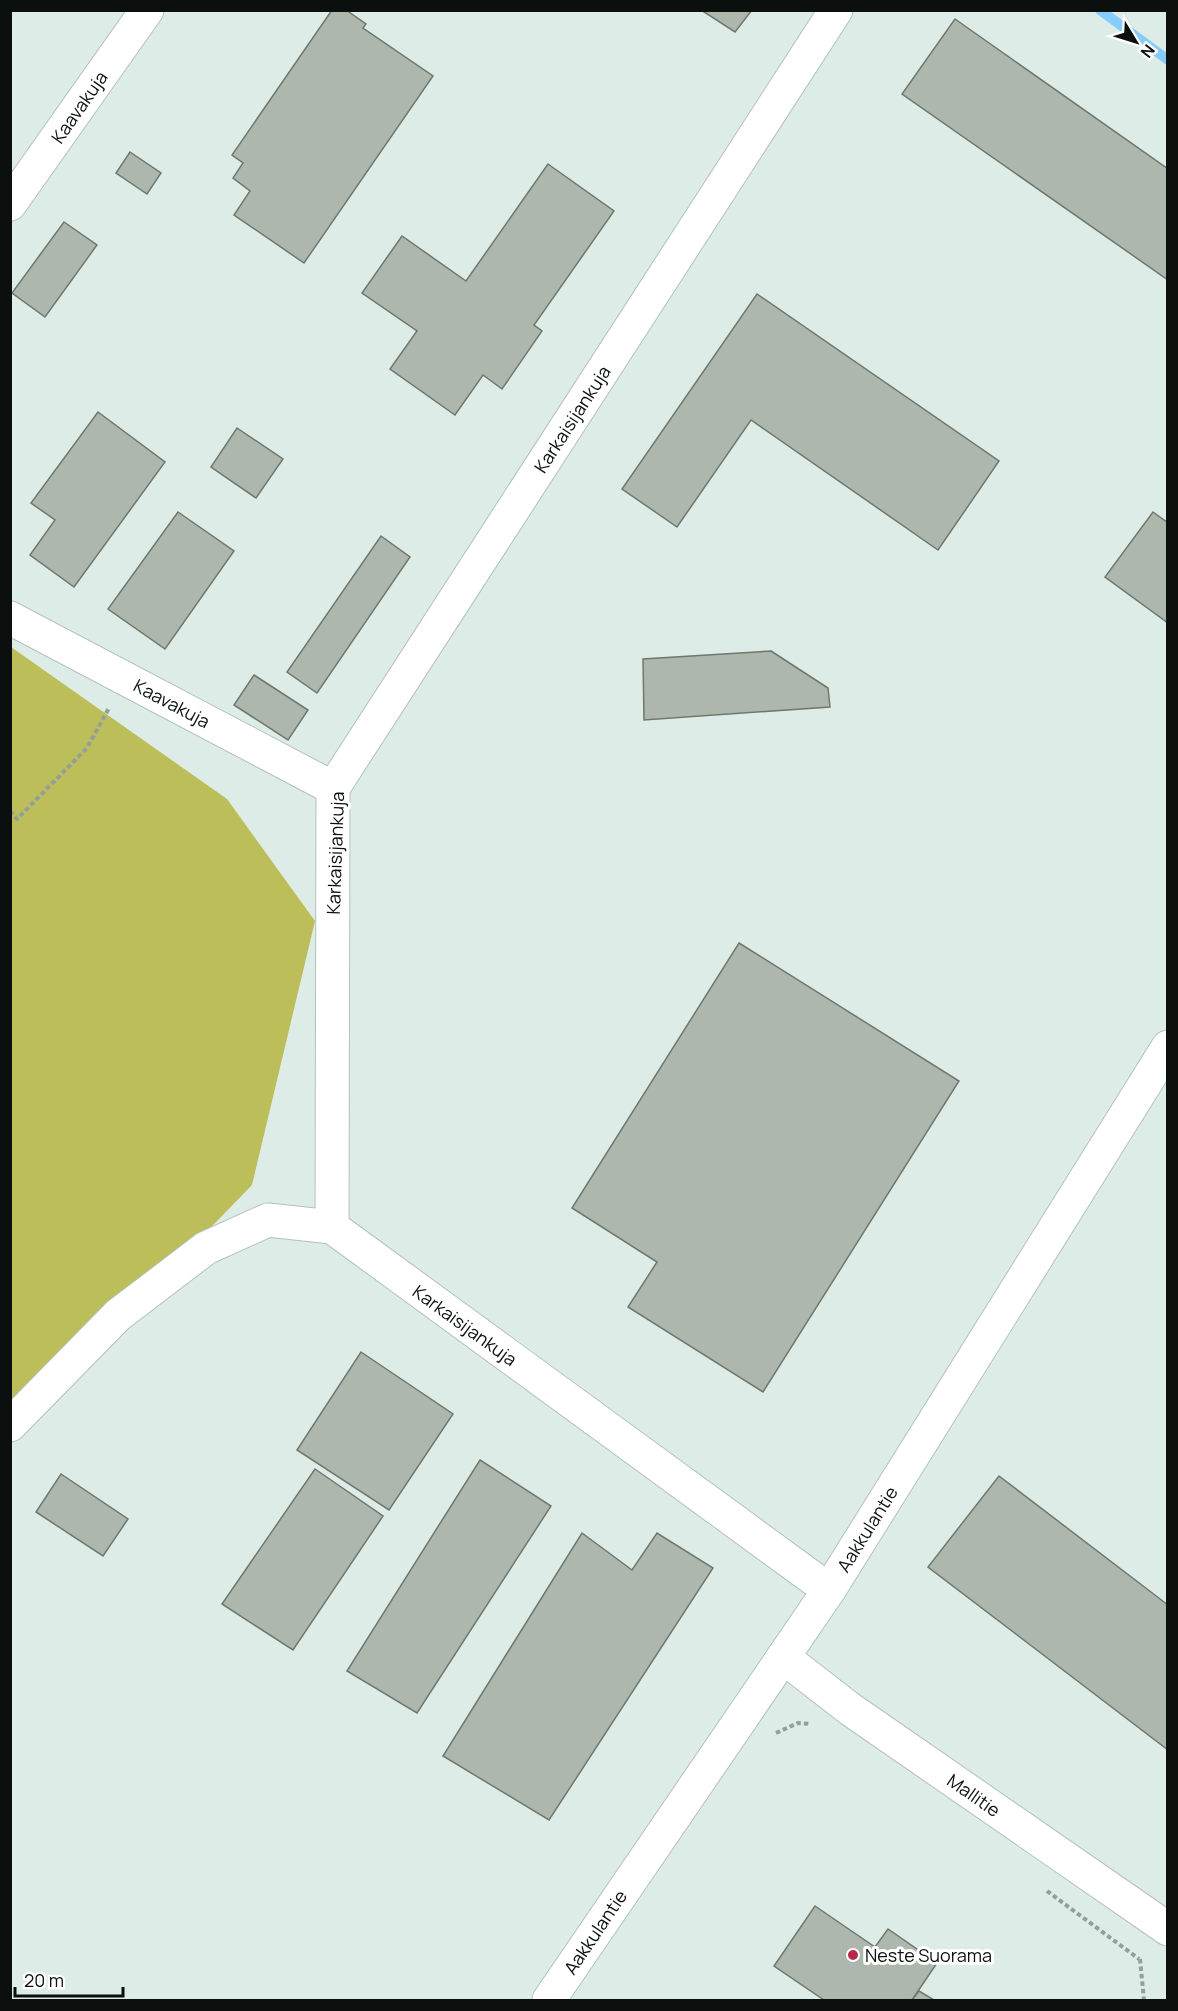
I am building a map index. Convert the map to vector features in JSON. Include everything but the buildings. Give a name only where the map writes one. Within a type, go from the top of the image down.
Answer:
[{"type":"street","name":"Kaavakuja","points":[[10,204],[147,10]]},
{"type":"street","name":"Karkaisijankuja","points":[[830,1590],[332,1227],[333,788],[836,10]]},
{"type":"street","name":"Kaavakuja","points":[[10,618],[333,788]]},
{"type":"street","name":"Aakkulantie","points":[[549,2001],[830,1590],[1167,1047]]},
{"type":"street","points":[[10,1425],[118,1315],[206,1248],[268,1220],[332,1227]]},
{"type":"street","name":"Mallitie","points":[[783,1657],[850,1709],[1167,1929]]},
{"type":"path","points":[[10,811],[17,819],[87,748],[125,678]]},
{"type":"shaded area","points":[[11,647],[227,799],[315,921],[252,1185],[11,1433]]},
{"type":"waterway","points":[[1100,10],[1168,60]]},
{"type":"place","name":"Neste Suorama","points":[[853,1955]]}]
